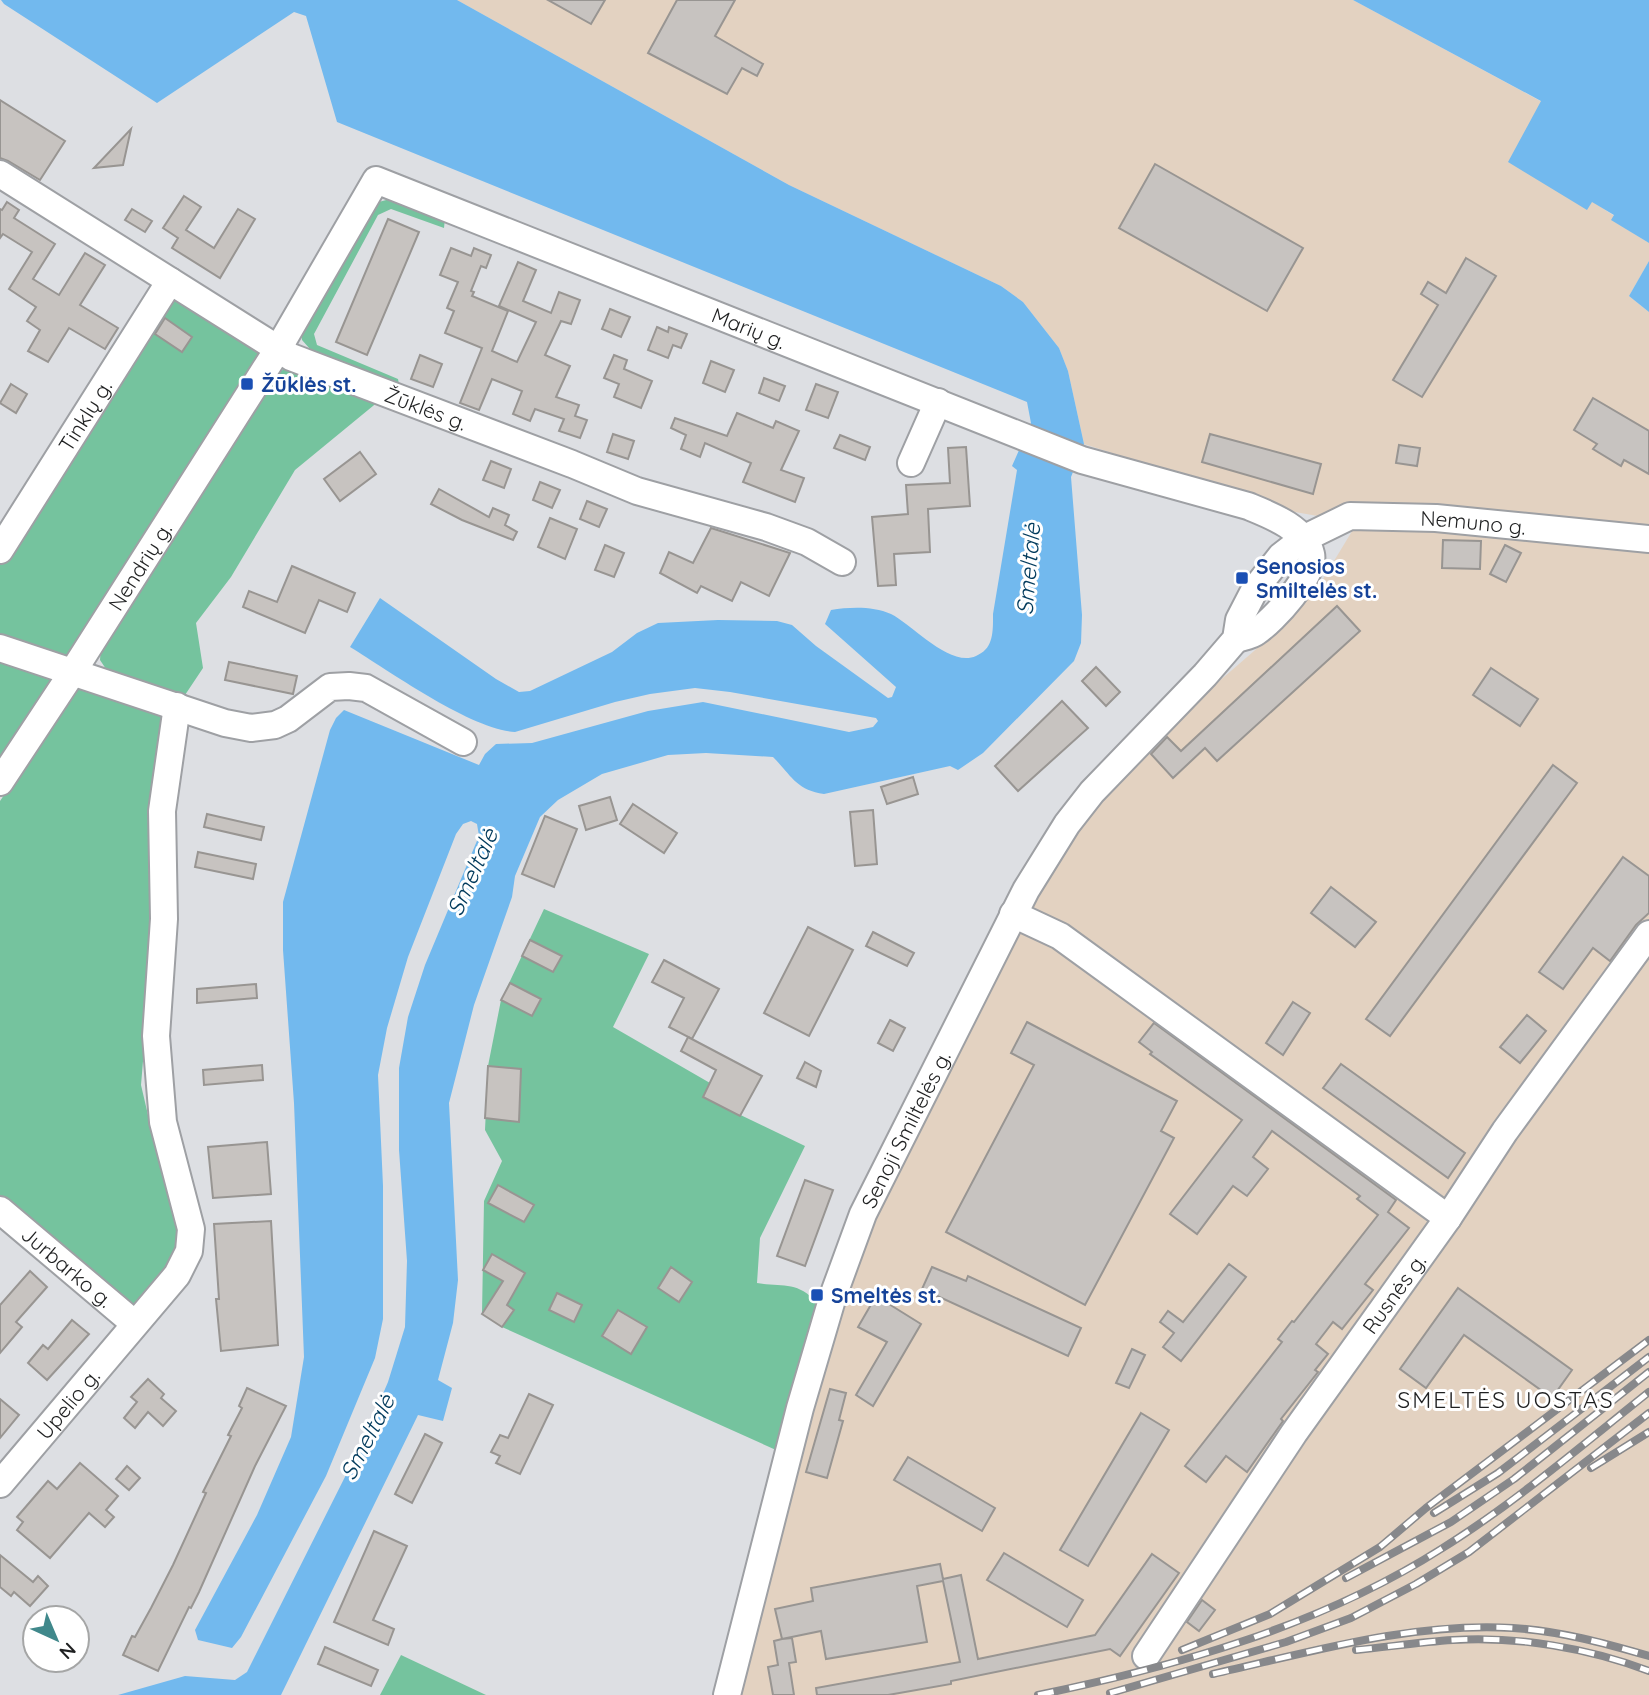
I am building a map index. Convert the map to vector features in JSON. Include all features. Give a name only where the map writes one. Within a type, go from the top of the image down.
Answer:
[{"type":"street","name":"Žūklės g.","points":[[0,174],[291,357],[637,491],[766,527],[807,542],[842,562]]},
{"type":"street","name":"Marių g.","points":[[278,349],[376,180],[1082,460],[1248,506],[1286,523],[1303,539]]},
{"type":"street","name":"Tinklų g.","points":[[0,550],[170,281]]},
{"type":"street","name":"Nendrių g.","points":[[0,782],[278,349]]},
{"type":"street","points":[[911,463],[938,402]]},
{"type":"street","name":"Nemuno g.","points":[[1303,539],[1350,516],[1363,515],[1436,518],[1649,539]]},
{"type":"street","name":"Senoji Smiltelės g.","points":[[727,1695],[800,1408],[849,1250],[875,1187],[1042,861],[1092,792],[1236,639],[1255,634],[1291,598],[1312,563],[1311,552],[1303,539]]},
{"type":"street","points":[[0,648],[225,723],[251,728],[275,725],[288,719],[330,687],[366,688],[463,742]]},
{"type":"street","name":"Upelio g.","points":[[0,1484],[177,1275],[189,1251],[191,1229],[163,1122],[156,1036],[164,919],[162,811],[177,706]]},
{"type":"street","points":[[1013,914],[1060,936],[1448,1218]]},
{"type":"street","name":"Rusnės g.","points":[[1146,1656],[1294,1433],[1448,1218],[1505,1131],[1649,934]]},
{"type":"street","name":"Jurbarko g.","points":[[0,1210],[135,1324]]},
{"type":"shaded area","points":[[457,0],[1353,0],[1542,102],[1586,209],[1592,201],[1614,216],[1612,220],[1649,243],[1649,261],[1629,296],[1649,312],[1649,1695],[734,1695],[799,1444],[869,1217],[1072,829],[1157,735],[1254,651],[1317,589],[1357,523],[1295,512],[1084,444],[1068,371],[1059,348],[1023,302],[1001,286],[789,185]]},
{"type":"green space","points":[[390,199],[445,218],[444,228],[391,209],[378,215],[314,334],[317,345],[398,379],[399,384],[310,349],[302,340],[301,331],[375,203]]},
{"type":"green space","points":[[174,291],[260,350],[261,358],[71,658],[0,637],[0,563],[165,297]]},
{"type":"green space","points":[[290,366],[379,401],[295,470],[231,577],[196,623],[203,668],[183,698],[108,672],[100,660],[101,646],[279,372]]},
{"type":"green space","points":[[0,659],[47,677],[52,682],[0,766]]},
{"type":"green space","points":[[84,686],[161,715],[164,721],[153,941],[141,1085],[162,1175],[187,1239],[135,1316],[0,1200],[0,801],[74,691]]},
{"type":"green space","points":[[544,909],[649,954],[613,1027],[710,1083],[703,1097],[805,1146],[760,1238],[757,1283],[796,1288],[816,1302],[816,1314],[776,1450],[502,1327],[482,1314],[484,1201],[502,1161],[485,1130],[488,1066],[501,1000]]},
{"type":"green space","points":[[401,1655],[486,1695],[380,1695]]},
{"type":"water","name":"Smeltalė","points":[[1,0],[457,0],[789,185],[1001,286],[1023,302],[1059,348],[1068,371],[1084,444],[1071,477],[1082,615],[1081,643],[1074,661],[983,753],[958,770],[950,766],[824,794],[800,785],[773,757],[706,753],[668,755],[602,774],[558,800],[540,817],[515,876],[512,897],[474,1005],[449,1103],[458,1280],[453,1323],[438,1380],[452,1388],[443,1421],[418,1415],[281,1695],[118,1695],[185,1676],[235,1680],[247,1672],[361,1445],[388,1382],[405,1327],[407,1261],[399,1150],[399,1068],[408,1017],[425,965],[479,836],[477,824],[471,821],[463,824],[456,834],[408,957],[387,1028],[378,1075],[383,1186],[383,1319],[375,1358],[326,1476],[241,1637],[232,1648],[198,1640],[195,1630],[257,1515],[291,1437],[304,1357],[294,1103],[283,950],[283,902],[330,730],[336,718],[344,710],[479,765],[485,754],[496,744],[532,743],[648,711],[703,702],[849,732],[873,727],[878,721],[876,718],[695,688],[615,702],[515,732],[497,729],[454,710],[350,647],[380,598],[496,679],[519,692],[530,691],[612,652],[637,633],[658,623],[777,621],[792,625],[816,646],[888,698],[892,697],[896,687],[825,624],[831,610],[861,608],[884,611],[900,619],[943,651],[966,658],[982,653],[989,644],[992,633],[1017,470],[1012,466],[1031,423],[1027,402],[337,122],[306,16],[294,12],[157,103]]},
{"type":"water","points":[[1353,0],[1649,0],[1649,243],[1611,220],[1614,215],[1592,202],[1587,210],[1508,162],[1541,101]]},
{"type":"water","points":[[1649,261],[1649,312],[1629,296]]},
{"type":"building","points":[[548,0],[605,0],[591,24]]},
{"type":"building","points":[[677,0],[735,0],[715,36],[763,64],[757,76],[742,68],[727,94],[648,53]]},
{"type":"building","points":[[0,100],[65,141],[40,180],[0,158]]},
{"type":"building","points":[[131,129],[123,165],[94,168]]},
{"type":"building","points":[[1155,164],[1303,248],[1267,311],[1119,228]]},
{"type":"building","points":[[184,196],[201,207],[186,230],[214,248],[238,209],[255,219],[220,278],[172,248],[178,238],[163,228]]},
{"type":"building","points":[[7,202],[19,210],[14,218],[55,244],[33,279],[59,295],[85,253],[105,265],[80,305],[118,328],[105,349],[69,328],[48,362],[28,351],[40,330],[27,321],[36,307],[9,289],[32,252],[3,234],[0,238],[0,209],[2,210]]},
{"type":"building","points":[[132,209],[152,221],[145,232],[125,220]]},
{"type":"building","points":[[388,219],[419,232],[367,355],[336,342]]},
{"type":"building","points":[[451,248],[471,256],[474,248],[491,255],[486,268],[481,266],[471,291],[474,292],[472,296],[508,311],[492,351],[517,362],[536,322],[499,306],[518,262],[536,270],[523,301],[551,313],[559,292],[580,300],[571,324],[561,321],[545,355],[570,366],[556,397],[579,405],[575,416],[587,420],[580,438],[559,431],[564,419],[535,409],[530,421],[513,414],[522,391],[492,379],[479,410],[460,403],[482,348],[445,333],[454,311],[447,308],[458,282],[440,275]]},
{"type":"building","points":[[1466,258],[1496,276],[1422,397],[1393,380],[1438,305],[1421,294],[1428,282],[1446,293]]},
{"type":"building","points":[[610,309],[630,317],[621,337],[602,329]]},
{"type":"building","points":[[165,318],[192,337],[182,352],[155,334]]},
{"type":"building","points":[[657,327],[668,332],[669,327],[687,334],[681,348],[673,345],[668,358],[648,350]]},
{"type":"building","points":[[420,355],[442,364],[433,387],[411,379]]},
{"type":"building","points":[[614,355],[627,360],[624,369],[652,381],[641,408],[614,397],[619,384],[604,378]]},
{"type":"building","points":[[711,361],[734,370],[725,392],[703,383]]},
{"type":"building","points":[[764,378],[785,386],[779,401],[759,393]]},
{"type":"building","points":[[11,384],[27,394],[16,413],[0,403]]},
{"type":"building","points":[[816,384],[838,392],[828,418],[806,410]]},
{"type":"building","points":[[1593,398],[1649,431],[1649,474],[1624,460],[1621,466],[1593,449],[1597,444],[1574,430]]},
{"type":"building","points":[[737,413],[773,428],[776,421],[799,431],[781,470],[804,478],[795,502],[743,482],[751,463],[705,443],[700,457],[681,449],[686,435],[671,428],[675,418],[727,436]]},
{"type":"building","points":[[613,434],[634,441],[628,459],[607,452]]},
{"type":"building","points":[[1210,434],[1321,464],[1313,494],[1202,462]]},
{"type":"building","points":[[840,435],[870,447],[865,460],[834,448]]},
{"type":"building","points":[[1399,445],[1420,448],[1417,466],[1396,463]]},
{"type":"building","points":[[966,447],[970,506],[928,509],[930,552],[894,554],[896,585],[878,586],[872,517],[908,514],[906,485],[950,483],[948,448]]},
{"type":"building","points":[[360,452],[376,474],[340,501],[324,479]]},
{"type":"building","points":[[491,461],[511,469],[504,488],[483,480]]},
{"type":"building","points":[[540,482],[560,490],[552,508],[533,500]]},
{"type":"building","points":[[439,489],[489,517],[493,508],[509,515],[505,525],[517,532],[513,540],[462,520],[431,504]]},
{"type":"building","points":[[587,501],[607,509],[599,527],[580,519]]},
{"type":"building","points":[[550,518],[577,529],[565,559],[538,547]]},
{"type":"building","points":[[711,528],[790,553],[769,596],[741,582],[732,601],[701,586],[697,593],[660,573],[669,552],[693,563]]},
{"type":"building","points":[[1443,540],[1481,541],[1480,569],[1442,568]]},
{"type":"building","points":[[605,545],[624,553],[614,577],[595,570]]},
{"type":"building","points":[[1505,545],[1521,553],[1506,582],[1490,574]]},
{"type":"building","points":[[292,566],[355,593],[347,612],[319,600],[305,633],[243,607],[249,591],[277,602]]},
{"type":"building","points":[[1337,606],[1360,631],[1217,761],[1205,748],[1173,778],[1151,754],[1167,737],[1181,751]]},
{"type":"building","points":[[229,662],[297,676],[293,694],[225,680]]},
{"type":"building","points":[[1096,667],[1120,692],[1106,706],[1082,681]]},
{"type":"building","points":[[1491,668],[1538,699],[1520,726],[1473,695]]},
{"type":"building","points":[[1062,701],[1088,728],[1018,791],[995,766]]},
{"type":"building","points":[[1553,765],[1577,783],[1390,1036],[1366,1019]]},
{"type":"building","points":[[913,777],[918,794],[887,804],[881,787]]},
{"type":"building","points":[[610,797],[617,820],[586,830],[579,806]]},
{"type":"building","points":[[633,804],[677,833],[664,853],[620,824]]},
{"type":"building","points":[[873,810],[877,864],[855,866],[850,812]]},
{"type":"building","points":[[207,814],[264,827],[261,840],[204,827]]},
{"type":"building","points":[[545,816],[577,829],[554,887],[522,874]]},
{"type":"building","points":[[198,852],[256,864],[253,879],[195,867]]},
{"type":"building","points":[[1623,857],[1649,876],[1649,913],[1636,925],[1610,961],[1593,948],[1563,989],[1539,972]]},
{"type":"building","points":[[1331,887],[1376,922],[1355,947],[1311,913]]},
{"type":"building","points":[[808,927],[853,950],[809,1036],[764,1013]]},
{"type":"building","points":[[873,932],[914,953],[907,966],[866,946]]},
{"type":"building","points":[[530,940],[562,956],[553,972],[522,956]]},
{"type":"building","points":[[664,960],[719,989],[692,1039],[669,1027],[684,998],[652,982]]},
{"type":"building","points":[[510,983],[541,999],[532,1016],[501,1000]]},
{"type":"building","points":[[256,984],[257,998],[197,1003],[197,989]]},
{"type":"building","points":[[1293,1002],[1310,1013],[1283,1055],[1266,1043]]},
{"type":"building","points":[[1527,1015],[1546,1031],[1520,1063],[1500,1047]]},
{"type":"building","points":[[890,1020],[905,1028],[893,1051],[878,1043]]},
{"type":"building","points":[[1027,1022],[1177,1101],[1161,1131],[1174,1138],[1085,1305],[946,1232],[1034,1065],[1011,1053]]},
{"type":"building","points":[[1154,1023],[1396,1200],[1388,1212],[1409,1228],[1365,1284],[1373,1290],[1342,1329],[1333,1322],[1316,1344],[1328,1354],[1247,1472],[1226,1456],[1206,1482],[1185,1466],[1282,1342],[1278,1339],[1378,1215],[1357,1199],[1360,1196],[1272,1131],[1253,1157],[1268,1169],[1247,1196],[1233,1186],[1197,1234],[1170,1214],[1242,1120],[1150,1054],[1152,1052],[1139,1042]]},
{"type":"building","points":[[688,1037],[762,1076],[740,1116],[703,1097],[716,1070],[681,1051]]},
{"type":"building","points":[[805,1062],[821,1071],[816,1087],[797,1078]]},
{"type":"building","points":[[1341,1064],[1465,1153],[1448,1178],[1323,1088]]},
{"type":"building","points":[[262,1065],[263,1080],[204,1085],[203,1070]]},
{"type":"building","points":[[488,1066],[521,1069],[519,1122],[485,1118]]},
{"type":"building","points":[[267,1142],[271,1194],[213,1198],[208,1147]]},
{"type":"building","points":[[805,1180],[833,1190],[805,1266],[777,1256]]},
{"type":"building","points":[[498,1185],[534,1205],[524,1222],[488,1203]]},
{"type":"building","points":[[271,1221],[278,1345],[221,1351],[216,1299],[219,1299],[214,1224]]},
{"type":"building","points":[[492,1254],[525,1273],[507,1305],[514,1310],[502,1327],[482,1314],[503,1281],[483,1270]]},
{"type":"building","points":[[1229,1264],[1246,1277],[1181,1361],[1163,1347],[1174,1333],[1160,1322],[1168,1311],[1183,1322]]},
{"type":"building","points":[[671,1267],[692,1282],[679,1302],[658,1288]]},
{"type":"building","points":[[932,1267],[966,1281],[968,1276],[1081,1328],[1068,1356],[922,1289]]},
{"type":"building","points":[[30,1271],[47,1287],[16,1322],[22,1327],[0,1353],[0,1305]]},
{"type":"building","points":[[1458,1288],[1572,1370],[1552,1398],[1464,1335],[1426,1388],[1400,1369]]},
{"type":"building","points":[[557,1293],[582,1305],[574,1322],[549,1310]]},
{"type":"building","points":[[876,1296],[921,1324],[873,1406],[856,1395],[887,1342],[858,1327]]},
{"type":"building","points":[[618,1310],[647,1327],[631,1354],[602,1336]]},
{"type":"building","points":[[72,1320],[89,1334],[47,1380],[28,1363],[43,1345],[48,1349]]},
{"type":"building","points":[[1132,1349],[1145,1355],[1129,1388],[1116,1383]]},
{"type":"building","points":[[148,1379],[164,1394],[161,1398],[176,1411],[163,1426],[148,1412],[135,1428],[124,1418],[137,1402],[131,1397]]},
{"type":"building","points":[[247,1388],[286,1406],[255,1466],[199,1592],[158,1671],[123,1655],[173,1565],[206,1493],[203,1492],[231,1436],[228,1435],[242,1408],[239,1406]]},
{"type":"building","points":[[830,1389],[846,1393],[839,1420],[843,1421],[827,1478],[806,1472]]},
{"type":"building","points":[[529,1394],[553,1405],[520,1474],[496,1463],[500,1456],[491,1452],[500,1435],[508,1438]]},
{"type":"building","points":[[0,1399],[19,1415],[0,1438]]},
{"type":"building","points":[[1141,1413],[1169,1430],[1088,1566],[1060,1550]]},
{"type":"building","points":[[425,1434],[442,1443],[412,1503],[395,1494]]},
{"type":"building","points":[[908,1457],[995,1508],[982,1531],[894,1480]]},
{"type":"building","points":[[80,1463],[118,1496],[106,1510],[114,1517],[105,1527],[89,1513],[50,1558],[17,1530],[23,1522],[17,1517],[48,1481],[57,1489]]},
{"type":"building","points":[[127,1466],[140,1478],[129,1490],[116,1479]]},
{"type":"building","points":[[374,1531],[407,1546],[373,1620],[394,1629],[388,1645],[334,1622]]},
{"type":"building","points":[[1004,1553],[1083,1600],[1067,1627],[987,1580]]},
{"type":"building","points":[[1152,1554],[1179,1573],[1120,1656],[1110,1649],[888,1695],[817,1695],[816,1688],[960,1662],[943,1581],[917,1586],[927,1642],[826,1659],[821,1631],[782,1639],[775,1609],[813,1601],[811,1588],[940,1564],[943,1579],[961,1575],[978,1659],[1095,1635]]},
{"type":"building","points":[[0,1555],[33,1582],[38,1576],[48,1586],[32,1604],[28,1604],[14,1592],[11,1596],[0,1587]]},
{"type":"building","points":[[1202,1600],[1215,1610],[1199,1631],[1187,1622]]},
{"type":"building","points":[[792,1638],[796,1662],[789,1663],[794,1695],[773,1695],[768,1667],[778,1665],[774,1641]]},
{"type":"building","points":[[325,1647],[378,1670],[371,1686],[318,1664]]},
{"type":"railway","points":[[1182,1650],[1270,1614],[1380,1547],[1426,1508],[1649,1340]]},
{"type":"railway","points":[[1434,1513],[1498,1473],[1649,1357]]},
{"type":"railway","points":[[1346,1578],[1451,1522],[1514,1479],[1649,1372]]},
{"type":"railway","points":[[1038,1695],[1195,1656],[1246,1640],[1347,1600],[1441,1549],[1495,1513],[1649,1392]]},
{"type":"railway","points":[[1110,1693],[1286,1642],[1351,1618],[1469,1552],[1649,1413]]},
{"type":"railway","points":[[1591,1468],[1649,1432]]},
{"type":"railway","points":[[1213,1674],[1362,1640],[1475,1627],[1548,1632],[1649,1656]]},
{"type":"railway","points":[[1356,1650],[1453,1640],[1502,1640],[1577,1650],[1649,1671]]},
{"type":"place","name":"Žūklės st.","points":[[247,384]]},
{"type":"place","name":"Senosios Smiltelės st.","points":[[1242,578]]},
{"type":"place","name":"Smeltės st.","points":[[817,1295]]},
{"type":"district","name":"SMELTĖS UOSTAS","points":[[1506,1399]]}]
